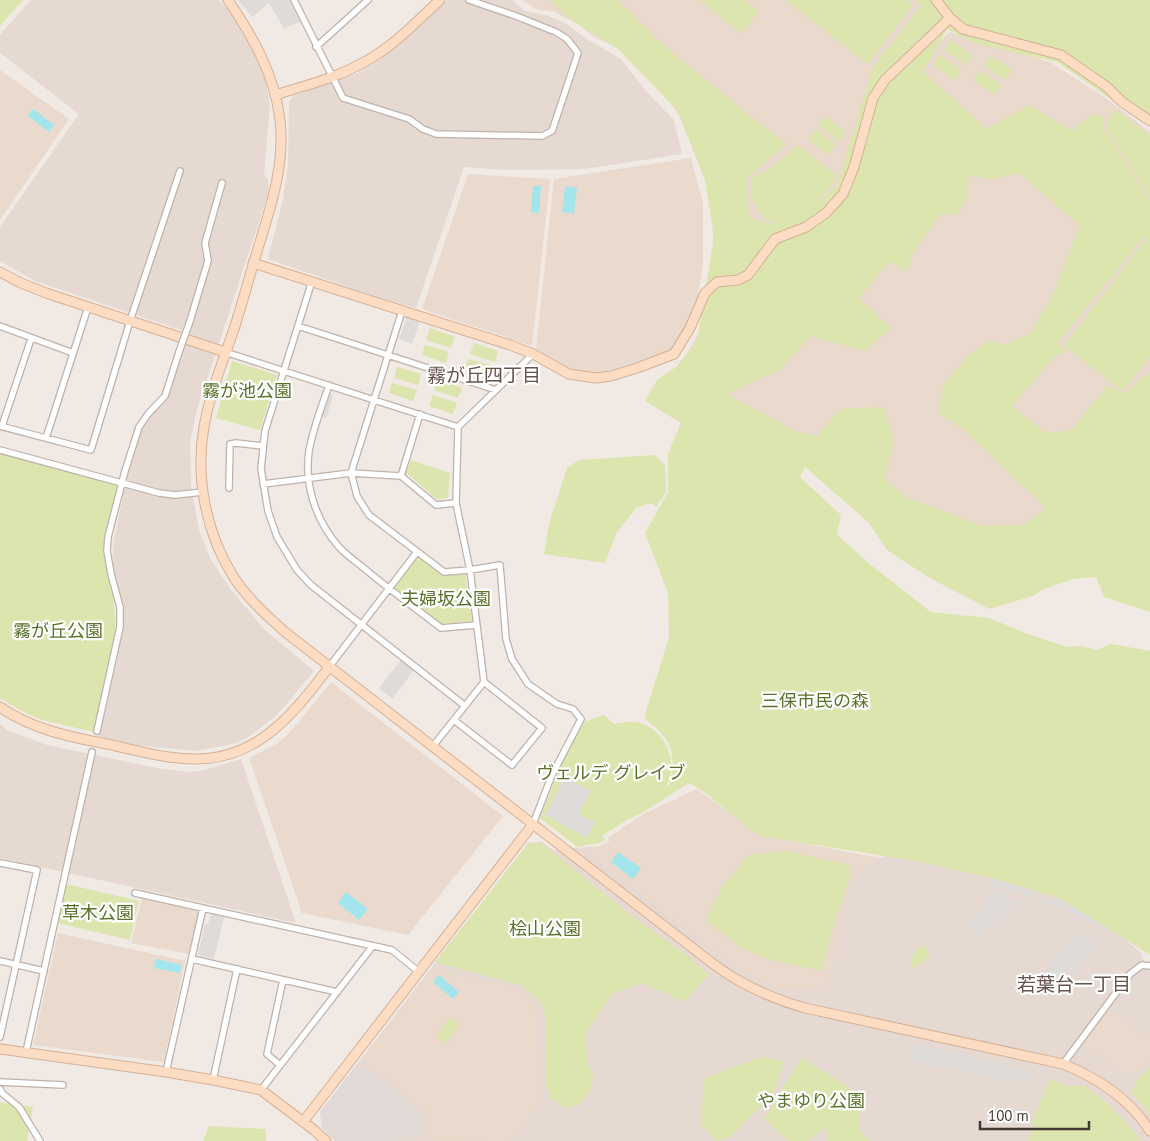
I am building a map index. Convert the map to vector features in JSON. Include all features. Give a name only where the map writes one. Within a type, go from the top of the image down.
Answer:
[{"type":"street","points":[[228,0],[249,32],[265,63],[276,94],[281,148],[273,201],[212,394],[201,450],[202,492],[210,525],[233,576],[264,614],[724,972],[755,990],[805,1008],[1062,1064],[1085,1073],[1112,1090],[1128,1104],[1150,1131]]},
{"type":"street","points":[[316,47],[368,0]]},
{"type":"street","points":[[276,94],[332,78],[367,61],[387,47],[440,0]]},
{"type":"street","points":[[296,1],[316,47],[343,98],[409,119],[423,129],[436,134],[542,136],[552,131],[578,53],[566,39],[556,32],[469,0]]},
{"type":"street","points":[[936,0],[950,18],[964,29],[1060,55],[1107,87],[1122,102],[1150,121]]},
{"type":"street","points":[[254,263],[533,354],[569,374],[596,378],[611,376],[637,368],[674,354],[690,328],[705,293],[717,282],[738,280],[748,275],[775,239],[806,227],[826,213],[843,194],[854,167],[873,98],[885,80],[950,18]]},
{"type":"street","points":[[31,339],[1,426],[91,450],[130,321],[180,171]]},
{"type":"street","points":[[97,730],[120,627],[120,607],[111,574],[108,537],[125,471],[139,427],[165,396],[190,321],[208,261],[205,243],[222,183]]},
{"type":"street","points":[[0,272],[21,284],[88,307],[458,427]]},
{"type":"street","points":[[312,281],[265,431],[261,469],[268,511],[277,537],[297,570],[311,585],[465,706]]},
{"type":"street","points":[[46,438],[88,307]]},
{"type":"street","points":[[303,1122],[533,824],[552,775],[581,719],[573,709],[557,704],[528,684],[512,659],[506,639],[500,566],[444,572],[369,515],[357,496],[351,474],[402,311]]},
{"type":"street","points":[[0,326],[72,353]]},
{"type":"street","points":[[298,326],[496,390]]},
{"type":"street","points":[[454,720],[512,765],[542,728],[484,682],[470,570],[456,503],[458,427],[533,354]]},
{"type":"street","points":[[329,385],[311,442],[308,479],[319,517],[329,534],[340,548],[389,589],[442,628],[476,625]]},
{"type":"street","points":[[401,476],[420,414]]},
{"type":"street","points":[[229,488],[230,444],[263,446]]},
{"type":"street","points":[[0,450],[159,493],[175,495],[202,492]]},
{"type":"street","points":[[263,484],[351,474],[401,476],[436,505],[456,503]]},
{"type":"street","points":[[0,707],[23,720],[80,738],[166,756],[202,759],[236,753],[266,737],[282,724],[330,667],[417,552]]},
{"type":"street","points":[[433,746],[484,682]]},
{"type":"street","points":[[26,1052],[92,752]]},
{"type":"street","points":[[0,863],[37,870],[0,1037]]},
{"type":"street","points":[[135,893],[392,950],[419,972]]},
{"type":"street","points":[[166,1072],[203,908]]},
{"type":"street","points":[[261,1090],[372,947]]},
{"type":"street","points":[[192,959],[337,992]]},
{"type":"street","points":[[0,961],[44,971]]},
{"type":"street","points":[[1062,1064],[1130,974],[1142,965],[1150,966]]},
{"type":"street","points":[[214,1080],[237,969]]},
{"type":"street","points":[[280,1065],[267,1054],[283,980]]},
{"type":"street","points":[[0,1049],[166,1072],[261,1090],[326,1141]]},
{"type":"street","points":[[0,1082],[63,1085]]},
{"type":"street","points":[[0,1089],[2,1093],[19,1107],[40,1141]]},
{"type":"shaded area","points":[[31,0],[219,0],[232,14],[241,28],[265,78],[270,104],[264,175],[268,179],[269,191],[196,413],[190,443],[191,487],[199,530],[211,560],[231,590],[264,629],[314,671],[278,714],[247,738],[232,744],[196,751],[135,745],[98,736],[121,639],[123,617],[112,565],[114,541],[126,481],[141,419],[162,404],[184,331],[35,281],[0,261],[0,227],[79,114],[0,53],[0,35]]},
{"type":"shaded area","points":[[238,0],[289,0],[301,21],[284,29],[269,3],[252,17]]},
{"type":"shaded area","points":[[448,0],[512,0],[525,11],[546,15],[567,24],[585,38],[621,59],[646,91],[674,120],[682,154],[584,169],[506,170],[464,167],[416,308],[377,297],[268,259],[283,200],[288,166],[289,102],[293,96],[358,73],[381,59]]},
{"type":"shaded area","points":[[522,0],[930,0],[833,197],[712,281],[713,234],[707,174],[685,125],[654,76],[627,52],[595,38],[579,25],[553,11],[537,10]]},
{"type":"shaded area","points":[[949,32],[1050,62],[1107,99],[1150,132],[1150,454],[997,540],[906,510],[683,371],[687,353],[711,311],[813,232],[887,94]]},
{"type":"shaded area","points":[[0,70],[69,119],[0,220]]},
{"type":"shaded area","points":[[691,158],[703,203],[703,265],[696,306],[677,342],[668,353],[596,374],[575,371],[557,363],[536,349],[554,179]]},
{"type":"shaded area","points":[[468,174],[550,179],[532,346],[422,309]]},
{"type":"shaded area","points":[[407,317],[420,321],[412,344],[399,339]]},
{"type":"shaded area","points":[[329,394],[333,396],[326,418],[321,417]]},
{"type":"shaded area","points":[[401,660],[414,670],[392,699],[379,688]]},
{"type":"shaded area","points":[[331,682],[503,816],[408,935],[302,913],[249,758],[275,745],[285,737]]},
{"type":"shaded area","points":[[0,724],[7,730],[47,745],[162,769],[189,772],[205,770],[241,759],[296,923],[0,858]]},
{"type":"shaded area","points":[[564,779],[568,781],[569,779],[591,791],[579,814],[595,822],[587,838],[545,815]]},
{"type":"shaded area","points":[[697,789],[759,835],[879,858],[906,850],[1063,900],[1121,936],[1140,952],[1145,962],[1150,961],[1150,1141],[335,1141],[322,1128],[320,1112],[528,843],[541,841],[553,850],[600,846],[610,841],[608,838],[642,815]]},
{"type":"shaded area","points":[[697,789],[759,835],[879,858],[870,864],[850,885],[830,980],[821,988],[800,989],[774,986],[742,972],[579,848],[600,846],[610,841],[608,838],[642,815]]},
{"type":"shaded area","points":[[994,879],[1035,892],[1033,898],[992,885]]},
{"type":"shaded area","points":[[994,891],[998,894],[1000,892],[1009,899],[981,936],[967,925]]},
{"type":"shaded area","points":[[1043,897],[1064,902],[1106,927],[1104,930],[1061,908],[1042,903]]},
{"type":"shaded area","points":[[142,898],[199,911],[189,954],[131,943]]},
{"type":"shaded area","points":[[1018,899],[1020,905],[1010,909],[997,926],[992,923],[1006,906],[1010,908],[1008,903]]},
{"type":"shaded area","points":[[211,914],[224,917],[214,959],[198,954],[205,924],[208,924]]},
{"type":"shaded area","points":[[1076,932],[1089,942],[1056,984],[1043,974]]},
{"type":"shaded area","points":[[58,933],[185,961],[164,1062],[33,1045]]},
{"type":"shaded area","points":[[1093,939],[1098,942],[1073,975],[1069,971]]},
{"type":"shaded area","points":[[433,968],[511,986],[534,1000],[544,1100],[510,1141],[424,1140],[427,1113],[361,1060]]},
{"type":"shaded area","points":[[1110,1009],[1150,1039],[1150,1058],[1137,1072],[1120,1072],[1082,1045]]},
{"type":"shaded area","points":[[912,1044],[1031,1070],[1029,1078],[1027,1081],[1017,1079],[1016,1083],[908,1060]]},
{"type":"shaded area","points":[[358,1063],[421,1114],[419,1133],[391,1141],[335,1141],[322,1128],[320,1112]]},
{"type":"green space","points":[[0,0],[23,0],[0,26]]},
{"type":"green space","points":[[550,0],[618,0],[662,44],[787,144],[746,179],[749,218],[770,224],[782,218],[770,222],[765,221],[752,197],[751,178],[771,168],[798,145],[837,176],[832,186],[816,203],[837,186],[873,67],[921,6],[915,0],[1150,0],[1150,124],[1148,125],[1057,62],[973,43],[947,29],[923,72],[987,129],[1029,105],[1072,131],[1094,113],[1103,117],[1104,127],[1150,203],[1150,357],[1123,391],[1064,346],[1147,238],[1145,236],[1058,342],[1065,352],[1055,356],[1012,406],[1046,433],[1071,430],[1108,386],[1125,393],[1150,372],[1150,612],[1104,597],[1096,577],[1073,579],[1042,590],[1033,596],[989,609],[928,577],[887,550],[869,523],[805,467],[800,477],[841,515],[837,535],[872,566],[931,612],[989,618],[1025,633],[1067,647],[1081,646],[1097,650],[1111,644],[1150,651],[1150,955],[1063,900],[1036,891],[992,878],[916,861],[759,836],[700,789],[689,783],[602,836],[605,840],[599,843],[577,847],[540,818],[564,758],[584,722],[604,715],[614,724],[641,723],[653,729],[660,736],[669,753],[671,762],[669,780],[664,788],[670,784],[673,762],[670,746],[660,732],[644,718],[669,637],[668,593],[645,533],[668,492],[668,454],[681,423],[645,401],[657,380],[676,367],[697,341],[714,237],[705,180],[677,110],[618,49],[567,17]],"holes":[[[1019,173],[1080,226],[1055,290],[1031,333],[1006,345],[989,340],[969,355],[943,385],[939,413],[965,431],[1046,508],[1023,525],[983,526],[909,499],[885,480],[894,440],[884,407],[841,409],[817,436],[797,432],[727,394],[781,369],[811,336],[865,351],[891,328],[859,298],[890,261],[907,272],[913,253],[941,214],[956,215],[962,207],[967,195],[967,180],[970,176],[992,179]]]},
{"type":"green space","points":[[699,0],[745,0],[759,11],[741,33]]},
{"type":"green space","points":[[785,0],[907,0],[913,5],[868,64]]},
{"type":"green space","points":[[951,40],[972,55],[966,65],[944,50]]},
{"type":"green space","points":[[940,55],[962,70],[955,80],[933,65]]},
{"type":"green space","points":[[991,56],[1012,70],[1005,80],[984,66]]},
{"type":"green space","points":[[980,71],[1001,85],[994,95],[973,80]]},
{"type":"green space","points":[[1114,109],[1150,135],[1150,200],[1106,125]]},
{"type":"green space","points":[[826,116],[846,132],[838,142],[818,125]]},
{"type":"green space","points":[[816,129],[836,145],[828,155],[808,139]]},
{"type":"green space","points":[[430,328],[455,337],[451,348],[426,340]]},
{"type":"green space","points":[[474,343],[498,351],[495,362],[470,354]]},
{"type":"green space","points":[[425,345],[449,352],[446,363],[422,355]]},
{"type":"green space","points":[[468,359],[491,365],[488,376],[465,369]]},
{"type":"green space","name":"霧が池公園","points":[[232,361],[277,375],[260,430],[216,418]]},
{"type":"green space","points":[[397,367],[421,374],[418,385],[394,378]]},
{"type":"green space","points":[[438,379],[462,388],[458,398],[434,390]]},
{"type":"green space","points":[[392,383],[417,390],[413,401],[389,393]]},
{"type":"green space","points":[[433,395],[457,403],[453,414],[429,406]]},
{"type":"green space","name":"霧が丘公園","points":[[0,453],[121,485],[106,538],[116,636],[94,732],[42,720],[0,698]]},
{"type":"green space","points":[[655,455],[665,465],[666,492],[656,507],[651,503],[636,508],[617,532],[605,563],[544,554],[549,524],[567,468],[579,460]]},
{"type":"green space","points":[[411,460],[450,473],[448,498],[437,499],[406,473]]},
{"type":"green space","name":"夫婦坂公園","points":[[417,556],[444,575],[465,574],[472,621],[442,624],[393,588]]},
{"type":"green space","name":"桧山公園","points":[[540,842],[637,920],[691,958],[709,974],[685,1002],[643,983],[612,994],[585,1034],[588,1063],[594,1078],[590,1091],[579,1105],[563,1108],[558,1102],[550,1099],[551,1093],[546,1087],[545,1015],[541,1002],[520,985],[435,962],[528,844]]},
{"type":"green space","points":[[785,851],[850,865],[850,878],[833,927],[822,971],[775,961],[743,949],[706,921],[722,887],[749,855]]},
{"type":"green space","name":"草木公園","points":[[66,884],[139,901],[130,940],[57,923]]},
{"type":"green space","points":[[925,945],[930,956],[911,971],[913,955]]},
{"type":"green space","points":[[450,1017],[460,1025],[446,1044],[436,1036]]},
{"type":"green space","points":[[761,1057],[784,1061],[773,1096],[729,1138],[716,1141],[702,1125],[703,1079]]},
{"type":"green space","name":"やまゆり公園","points":[[801,1058],[852,1089],[853,1095],[859,1100],[860,1131],[871,1141],[828,1141],[825,1127],[808,1141],[789,1141],[764,1119]]},
{"type":"green space","points":[[1150,1067],[1150,1115],[1131,1092],[1138,1079]]},
{"type":"green space","points":[[1050,1079],[1067,1086],[1085,1086],[1109,1105],[1136,1134],[1139,1141],[1028,1141],[1034,1125],[1031,1124]]},
{"type":"green space","points":[[0,1102],[33,1107],[27,1141],[0,1141]]},
{"type":"green space","points":[[209,1126],[266,1129],[266,1141],[203,1141]]},
{"type":"water","points":[[33,109],[54,125],[49,132],[28,116]]},
{"type":"water","points":[[533,186],[541,186],[539,213],[531,212]]},
{"type":"water","points":[[565,186],[577,188],[574,214],[562,212]]},
{"type":"water","points":[[618,852],[641,868],[633,879],[611,862]]},
{"type":"water","points":[[346,892],[368,909],[359,920],[338,903]]},
{"type":"water","points":[[156,959],[182,965],[180,973],[154,968]]},
{"type":"water","points":[[439,975],[459,992],[453,999],[433,982]]},
{"type":"district","name":"霧が丘四丁目","points":[[484,375]]},
{"type":"district","name":"若葉台一丁目","points":[[1074,984]]},
{"type":"park label","name":"三保市民の森","points":[[815,700]]},
{"type":"park label","name":"ヴェルデ グレイブ","points":[[611,772]]}]
